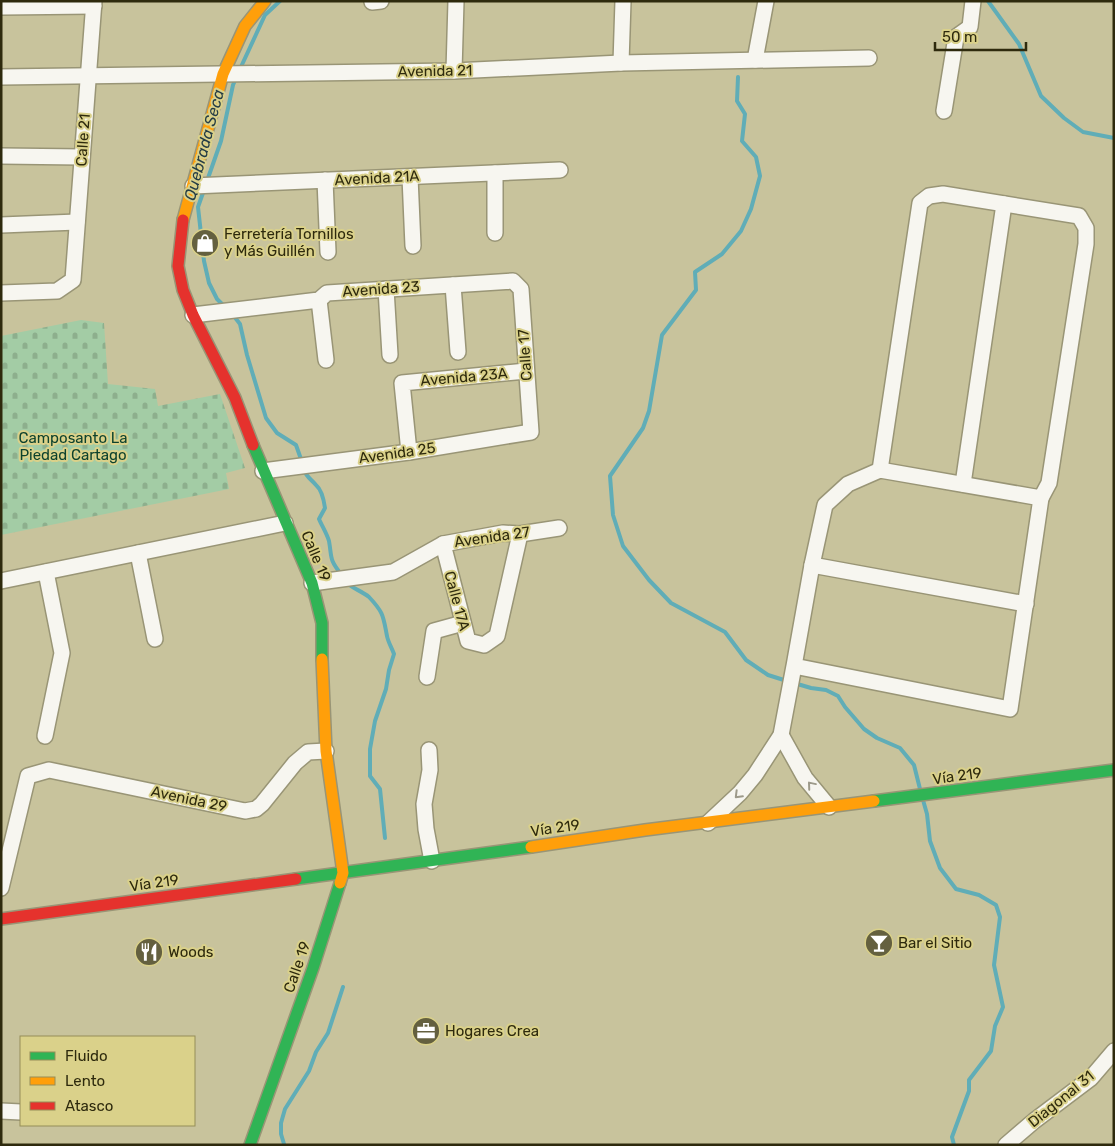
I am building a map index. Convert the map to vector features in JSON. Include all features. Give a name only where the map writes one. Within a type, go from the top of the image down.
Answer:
[{"type":"street","name":"Calle 19","points":[[250,1145],[313,968],[343,873],[326,751],[322,623],[312,583],[263,471],[235,398],[193,315],[183,290],[178,266],[183,217],[223,74],[245,26],[265,1]]},
{"type":"street","points":[[372,2],[381,1]]},
{"type":"street","points":[[454,71],[456,1]]},
{"type":"street","points":[[620,64],[623,1]]},
{"type":"street","points":[[755,60],[766,1]]},
{"type":"street","points":[[944,111],[956,37],[970,27],[973,1]]},
{"type":"street","points":[[1,7],[94,4]]},
{"type":"street","name":"Calle 21","points":[[1,293],[58,291],[73,280],[94,4]]},
{"type":"street","name":"Avenida 21","points":[[1,77],[454,71],[620,64],[869,58]]},
{"type":"street","points":[[1,156],[82,157]]},
{"type":"street","name":"Avenida 21A","points":[[192,186],[560,170]]},
{"type":"street","points":[[494,173],[495,233]]},
{"type":"street","points":[[410,176],[413,246]]},
{"type":"street","points":[[325,180],[328,252]]},
{"type":"street","points":[[794,666],[1010,709],[1041,498],[1049,483],[1086,244],[1086,228],[1078,216],[943,194],[929,196],[920,203],[880,470]]},
{"type":"street","points":[[963,484],[1004,204]]},
{"type":"street","points":[[1,225],[77,222]]},
{"type":"street","name":"Avenida 23","points":[[193,315],[319,300],[327,293],[513,281]]},
{"type":"street","name":"Calle 17","points":[[513,281],[521,289],[531,432]]},
{"type":"street","points":[[453,285],[458,352]]},
{"type":"street","points":[[386,289],[390,354]]},
{"type":"street","points":[[319,300],[326,360]]},
{"type":"street","name":"Avenida 23A","points":[[409,452],[402,382],[526,371]]},
{"type":"street","name":"Avenida 25","points":[[263,471],[409,452],[531,432]]},
{"type":"street","points":[[708,823],[740,793],[755,775],[781,735],[825,505],[848,484],[880,470],[1041,498]]},
{"type":"street","points":[[1,581],[285,523]]},
{"type":"street","name":"Avenida 27","points":[[312,583],[393,572],[443,544],[503,533],[520,534],[559,528]]},
{"type":"street","name":"Calle 17A","points":[[443,544],[468,641],[484,645],[497,636],[520,534]]},
{"type":"street","points":[[138,553],[155,639]]},
{"type":"street","points":[[812,565],[1026,604]]},
{"type":"street","points":[[45,736],[62,653],[46,572]]},
{"type":"street","points":[[427,677],[434,631],[464,623]]},
{"type":"street","points":[[781,735],[804,778],[829,807]]},
{"type":"street","points":[[429,750],[430,770],[424,804],[432,861]]},
{"type":"street","name":"Avenida 29","points":[[1,888],[28,776],[49,770],[246,811],[256,809],[262,804],[295,763],[308,752],[326,751]]},
{"type":"street","name":"Vía 219","points":[[1,919],[1114,770]]},
{"type":"street","name":"Diagonal 31","points":[[1006,1145],[1034,1121],[1091,1078],[1114,1051]]},
{"type":"street","points":[[1,1111],[20,1112]]},
{"type":"green space","name":"Camposanto La Piedad Cartago","points":[[81,320],[104,323],[108,384],[155,389],[158,406],[220,394],[245,468],[226,473],[229,489],[1,535],[1,336]]},
{"type":"waterway","name":"Quebrada Seca","points":[[240,69],[265,15],[280,1]]},
{"type":"waterway","points":[[988,1],[1019,44],[1041,96],[1064,118],[1083,132],[1114,138]]},
{"type":"waterway","points":[[738,77],[737,101],[745,114],[742,141],[756,157],[760,176],[751,209],[741,231],[722,254],[695,272],[696,290],[662,335],[649,411],[643,428],[610,476],[613,515],[623,546],[649,580],[671,603],[725,632],[746,660],[768,675],[787,681]]},
{"type":"waterway","name":"Quebrada Seca","points":[[207,181],[221,141],[236,78]]},
{"type":"waterway","name":"Quebrada Seca","points":[[204,190],[198,207],[204,261],[209,283],[217,299],[224,306]]},
{"type":"waterway","name":"Quebrada Seca","points":[[233,315],[240,324],[247,355],[266,418],[277,433],[296,445],[302,462]]},
{"type":"waterway","name":"Quebrada Seca","points":[[303,468],[307,476],[320,490],[325,508],[319,519],[329,541],[333,561],[341,574]]},
{"type":"waterway","name":"Quebrada Seca","points":[[346,582],[369,597],[378,607],[394,654],[386,689],[375,721],[370,749],[370,776],[380,789],[385,838]]},
{"type":"waterway","points":[[794,683],[826,690],[838,696],[864,729],[877,738],[900,748],[914,765],[920,789]]},
{"type":"waterway","points":[[923,800],[927,814],[930,841],[940,868],[956,889],[979,895],[996,905],[1000,917],[994,965],[1003,1007],[995,1026],[991,1051],[969,1080],[969,1091],[952,1137],[954,1145]]},
{"type":"waterway","name":"Quebrada Seca","points":[[284,1144],[281,1134],[281,1123],[285,1109],[309,1071],[316,1052],[328,1033],[343,987]]},
{"type":"traffic: fast","points":[[253,445],[312,583],[322,623],[322,659]]},
{"type":"traffic: fast","points":[[874,801],[1114,770]]},
{"type":"traffic: fast","points":[[296,879],[531,847]]},
{"type":"traffic: fast","points":[[250,1145],[313,968],[340,883]]},
{"type":"traffic: slow","points":[[183,220],[223,74],[245,26],[265,1]]},
{"type":"traffic: slow","points":[[322,659],[326,751],[343,873],[340,883]]},
{"type":"traffic: slow","points":[[531,847],[645,830],[874,801]]},
{"type":"traffic: jam","points":[[183,220],[178,266],[183,290],[193,315],[235,398],[253,445]]},
{"type":"traffic: jam","points":[[1,919],[296,879]]},
{"type":"place","name":"Ferretería Tornillos y Más Guillén","points":[[205,243]]},
{"type":"place","name":"Bar el Sitio","points":[[879,943]]},
{"type":"place","name":"Woods","points":[[149,952]]},
{"type":"place","name":"Hogares Crea","points":[[426,1031]]}]
